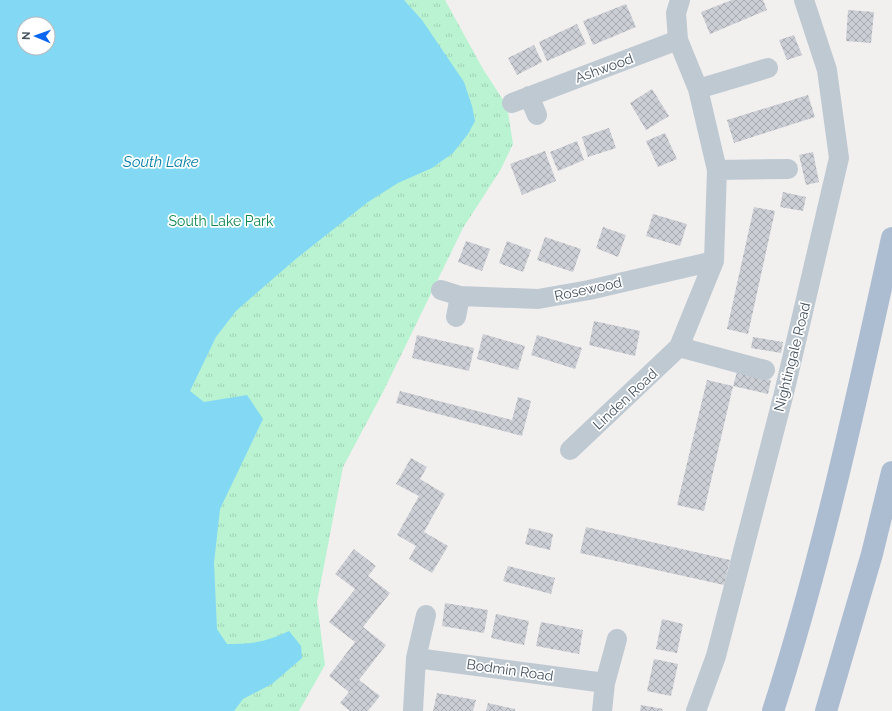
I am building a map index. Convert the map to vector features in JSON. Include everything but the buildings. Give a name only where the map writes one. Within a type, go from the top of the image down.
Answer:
[{"type":"main road","points":[[773,711],[798,630],[830,510],[856,404],[892,238]]},
{"type":"main road","points":[[826,711],[872,554],[892,472]]},
{"type":"street","name":"Linden Road","points":[[570,450],[679,347],[714,261],[717,170],[698,89],[678,40],[676,13],[680,0]]},
{"type":"street","name":"Nightingale Road","points":[[696,711],[716,656],[784,393],[839,158],[827,70],[804,0]]},
{"type":"street","name":"Ashwood","points":[[537,115],[520,100],[678,40]]},
{"type":"street","points":[[698,89],[768,68]]},
{"type":"street","points":[[717,170],[788,169]]},
{"type":"street","name":"Rosewood","points":[[441,290],[460,296],[538,299],[589,290],[714,261]]},
{"type":"street","points":[[456,317],[460,296]]},
{"type":"street","points":[[679,347],[765,370]]},
{"type":"street","points":[[413,711],[416,658],[426,615]]},
{"type":"street","points":[[602,711],[605,683],[617,639]]},
{"type":"street","name":"Bodmin Road","points":[[416,658],[605,683]]},
{"type":"green space","name":"South Lake","points":[[0,0],[445,0],[483,69],[507,106],[513,144],[501,169],[463,228],[383,392],[343,467],[317,602],[325,665],[299,711],[0,711]]},
{"type":"water","name":"South Lake","points":[[0,0],[404,0],[422,20],[464,82],[472,106],[475,121],[468,134],[453,153],[432,168],[398,183],[368,202],[297,258],[236,311],[216,337],[190,391],[204,402],[247,395],[263,419],[220,509],[214,563],[217,629],[227,644],[259,642],[289,631],[301,646],[302,658],[272,684],[243,699],[234,711],[0,711]]},
{"type":"park label","name":"South Lake Park","points":[[221,221]]}]
